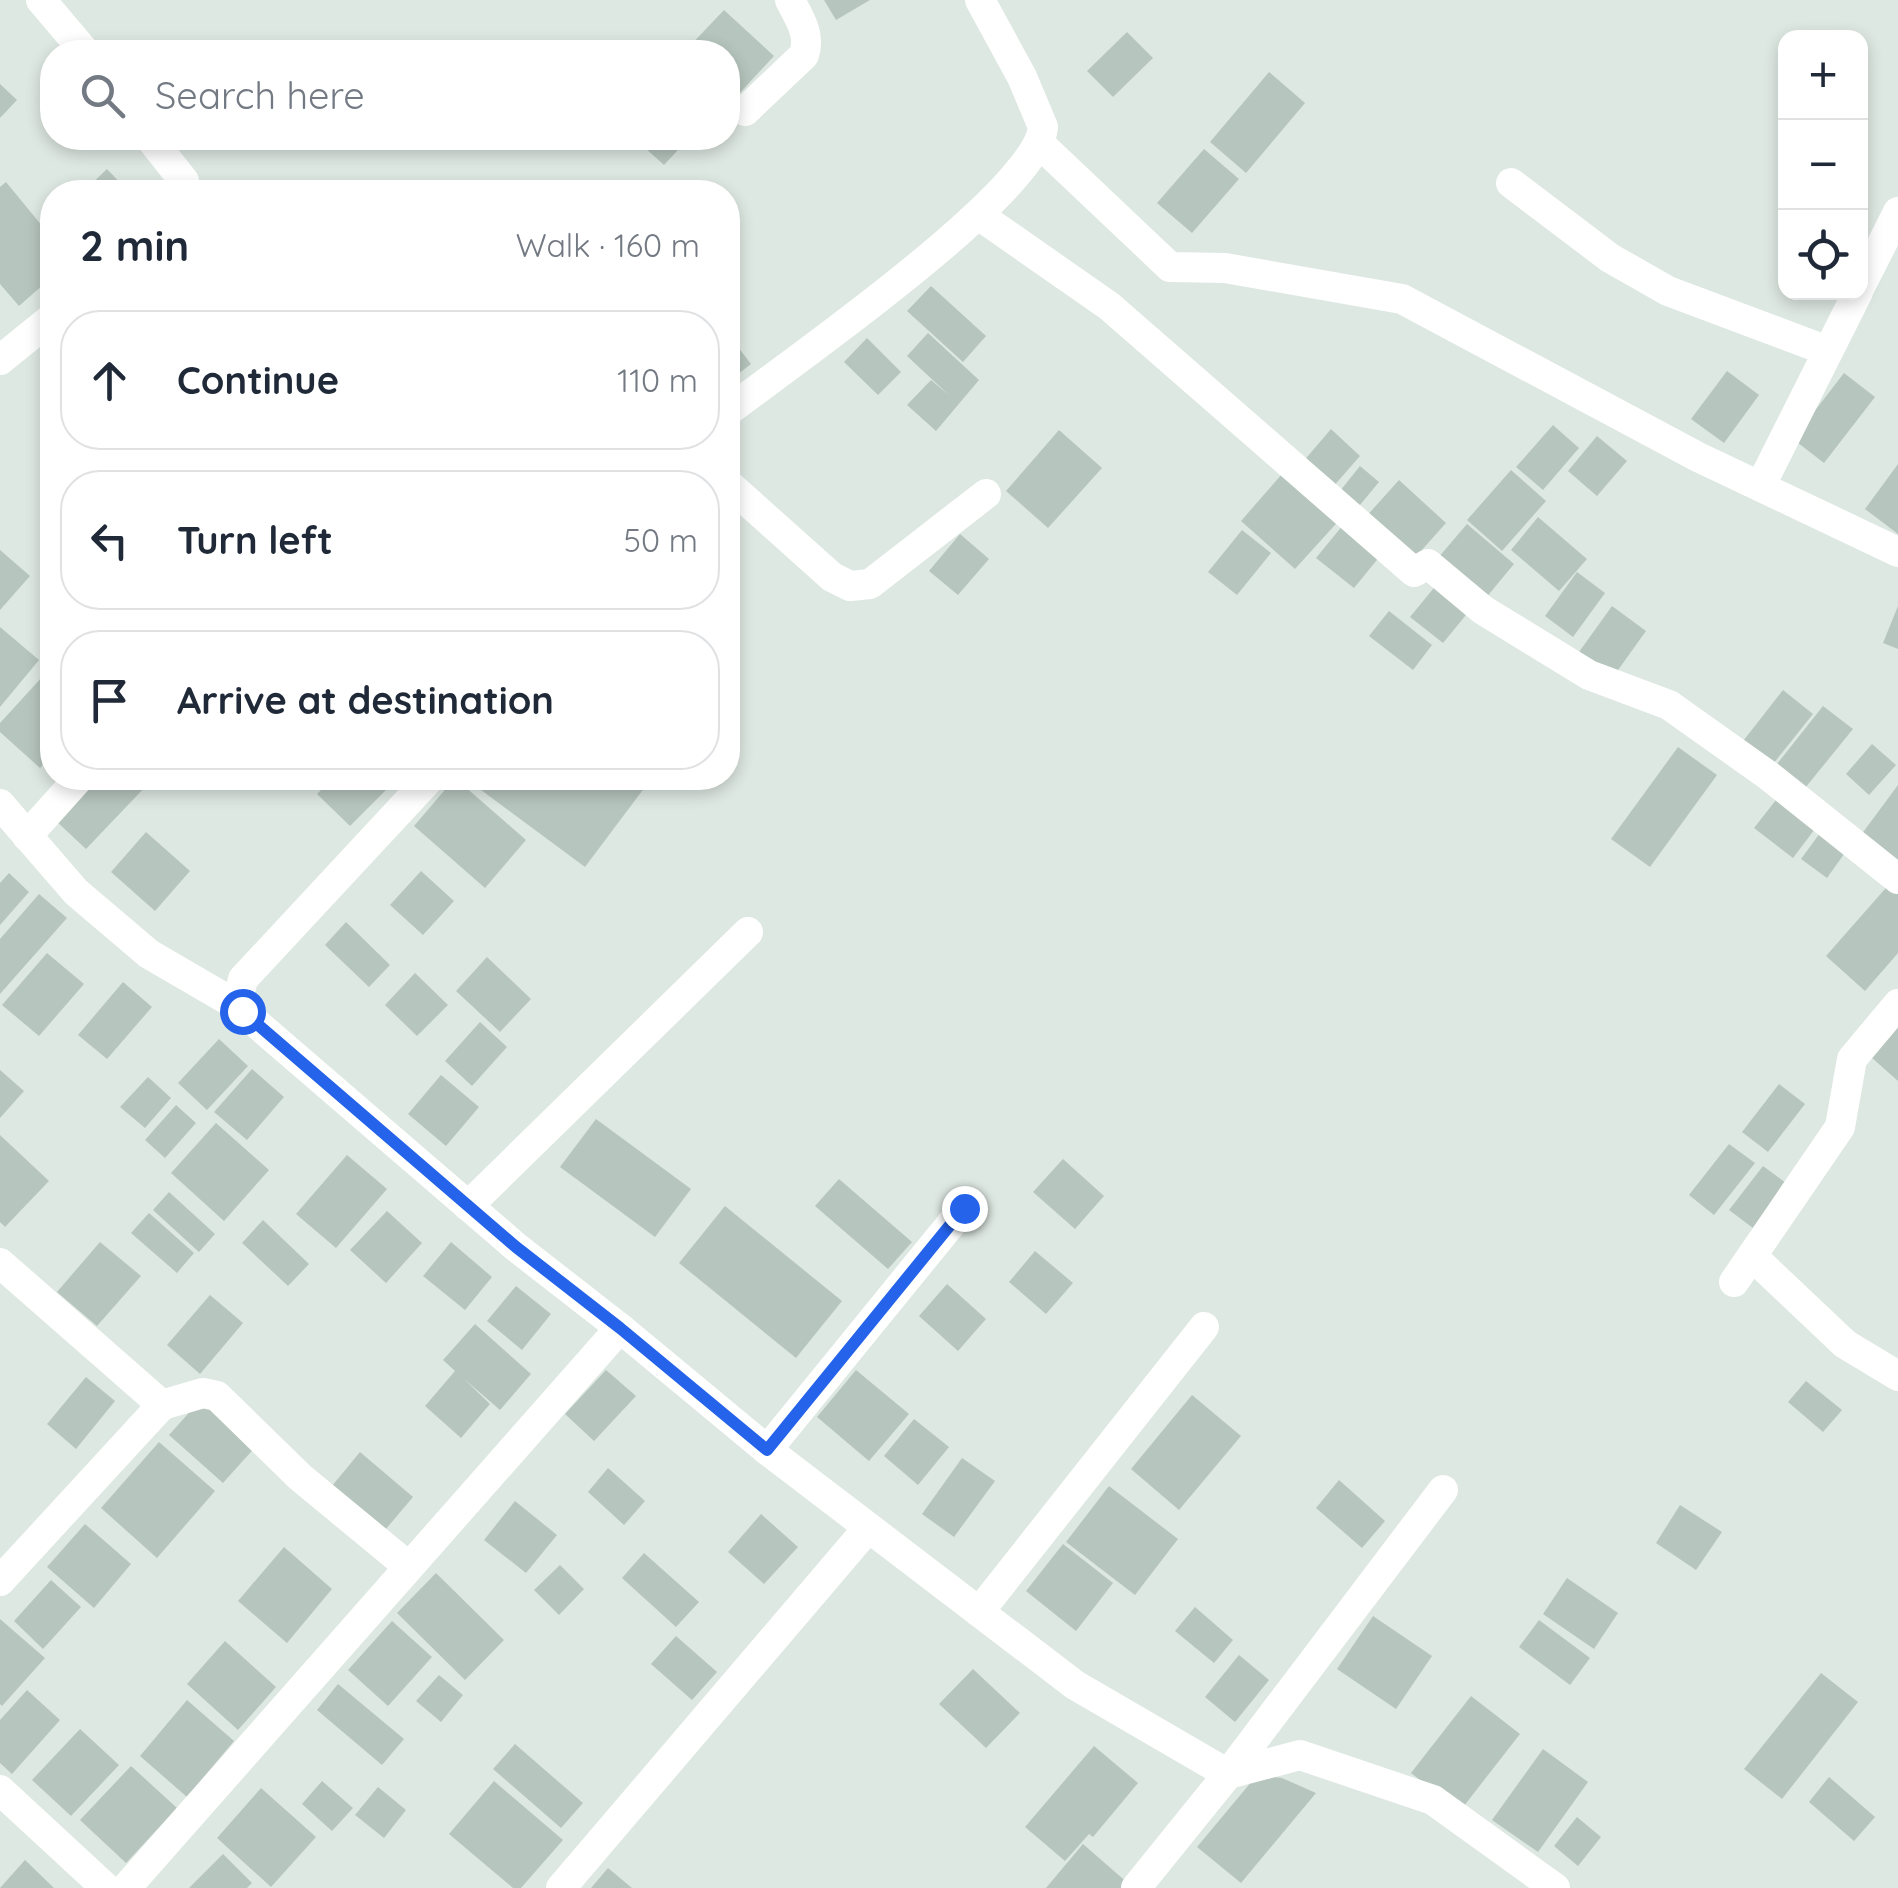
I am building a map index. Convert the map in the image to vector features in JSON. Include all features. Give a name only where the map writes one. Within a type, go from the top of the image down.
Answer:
[{"type":"street","points":[[41,0],[75,40]]},
{"type":"street","points":[[745,112],[804,54],[805,31],[790,0]]},
{"type":"street","points":[[740,402],[980,216],[1034,156],[1044,128],[1022,77],[980,0]]},
{"type":"street","points":[[1040,144],[1170,267],[1225,268],[1402,300],[1698,456],[1898,552]]},
{"type":"street","points":[[159,150],[183,180]]},
{"type":"street","points":[[1512,183],[1610,258],[1668,291],[1828,351]]},
{"type":"street","points":[[1868,272],[1898,212]]},
{"type":"street","points":[[980,216],[1109,306],[1414,572],[1428,564],[1483,610],[1589,674],[1669,705],[1769,776],[1898,879]]},
{"type":"street","points":[[1761,486],[1854,300]]},
{"type":"street","points":[[0,360],[40,328]]},
{"type":"street","points":[[740,495],[832,578],[850,586],[870,584],[986,494]]},
{"type":"street","points":[[27,836],[67,790]]},
{"type":"street","points":[[240,1006],[238,993],[243,980],[419,790]]},
{"type":"street","points":[[0,804],[76,892],[150,954],[240,1006],[468,1206],[767,1450],[1075,1685],[1228,1774],[1300,1755],[1432,1800],[1555,1888]]},
{"type":"street","points":[[468,1206],[748,932]]},
{"type":"street","points":[[1734,1282],[1840,1127],[1852,1060],[1898,1004]]},
{"type":"street","points":[[767,1450],[964,1208]]},
{"type":"street","points":[[1752,1256],[1845,1344],[1898,1376]]},
{"type":"street","points":[[0,1263],[162,1405]]},
{"type":"street","points":[[978,1612],[1204,1327]]},
{"type":"street","points":[[126,1888],[620,1328]]},
{"type":"street","points":[[0,1581],[162,1405],[202,1394],[217,1396],[300,1477],[409,1567]]},
{"type":"street","points":[[1136,1888],[1228,1774],[1442,1490]]},
{"type":"street","points":[[561,1888],[868,1528]]},
{"type":"street","points":[[0,1790],[106,1888]]},
{"type":"building","points":[[824,0],[870,0],[836,20]]},
{"type":"building","points":[[724,10],[774,56],[740,93],[740,40],[695,40]]},
{"type":"building","points":[[1127,32],[1153,58],[1113,97],[1087,71]]},
{"type":"building","points":[[1269,72],[1305,103],[1246,173],[1210,142]]},
{"type":"building","points":[[0,84],[17,100],[0,118]]},
{"type":"building","points":[[1204,149],[1239,179],[1192,233],[1157,203]]},
{"type":"building","points":[[647,150],[678,150],[664,165]]},
{"type":"building","points":[[107,169],[118,180],[96,180]]},
{"type":"building","points":[[6,182],[40,223],[40,288],[19,306],[0,284],[0,187]]},
{"type":"building","points":[[931,286],[986,336],[963,362],[907,311]]},
{"type":"building","points":[[928,333],[979,380],[936,431],[907,405],[931,380],[950,396],[907,356]]},
{"type":"building","points":[[867,338],[901,372],[878,395],[844,362]]},
{"type":"building","points":[[740,350],[751,364],[740,373]]},
{"type":"building","points":[[1727,371],[1759,395],[1724,443],[1691,419]]},
{"type":"building","points":[[1844,373],[1875,397],[1824,463],[1793,439]]},
{"type":"building","points":[[1553,425],[1579,448],[1543,490],[1516,467]]},
{"type":"building","points":[[1331,429],[1360,456],[1325,496],[1296,470]]},
{"type":"building","points":[[1059,430],[1102,468],[1048,528],[1006,491]]},
{"type":"building","points":[[1597,436],[1627,461],[1597,496],[1568,471]]},
{"type":"building","points":[[1898,464],[1898,534],[1865,509]]},
{"type":"building","points":[[1360,466],[1379,482],[1350,517],[1332,501]]},
{"type":"building","points":[[1288,467],[1343,516],[1295,569],[1241,521]]},
{"type":"building","points":[[1511,470],[1546,501],[1502,551],[1467,520]]},
{"type":"building","points":[[1399,480],[1446,523],[1412,561],[1364,519]]},
{"type":"building","points":[[1538,517],[1587,559],[1559,591],[1511,550]]},
{"type":"building","points":[[1467,524],[1514,564],[1480,605],[1432,565]]},
{"type":"building","points":[[1343,525],[1381,555],[1354,588],[1316,558]]},
{"type":"building","points":[[1242,530],[1271,553],[1237,595],[1208,572]]},
{"type":"building","points":[[960,534],[989,559],[958,595],[929,571]]},
{"type":"building","points":[[0,550],[30,576],[0,610]]},
{"type":"building","points":[[1577,572],[1605,593],[1573,637],[1545,616]]},
{"type":"building","points":[[1442,578],[1475,604],[1443,643],[1410,617]]},
{"type":"building","points":[[1612,606],[1646,631],[1613,677],[1579,652]]},
{"type":"building","points":[[1898,606],[1898,649],[1883,643]]},
{"type":"building","points":[[1389,611],[1432,645],[1413,670],[1369,636]]},
{"type":"building","points":[[0,627],[39,660],[0,707]]},
{"type":"building","points":[[40,679],[40,768],[0,732],[0,723]]},
{"type":"building","points":[[1783,690],[1813,714],[1769,769],[1740,745]]},
{"type":"building","points":[[1823,706],[1853,729],[1801,793],[1773,769]]},
{"type":"building","points":[[1872,744],[1896,765],[1869,795],[1846,774]]},
{"type":"building","points":[[1678,747],[1717,775],[1650,867],[1611,839]]},
{"type":"building","points":[[1898,785],[1898,868],[1858,839]]},
{"type":"building","points":[[81,790],[142,790],[86,849],[54,819]]},
{"type":"building","points":[[321,790],[386,790],[350,826],[317,794]]},
{"type":"building","points":[[445,790],[469,790],[526,840],[485,888],[414,826]]},
{"type":"building","points":[[481,790],[643,790],[585,867]]},
{"type":"building","points":[[1783,791],[1821,821],[1793,858],[1754,828]]},
{"type":"building","points":[[1823,829],[1849,847],[1827,878],[1801,859]]},
{"type":"building","points":[[146,832],[190,871],[155,911],[111,872]]},
{"type":"building","points":[[421,871],[454,901],[423,935],[390,905]]},
{"type":"building","points":[[9,873],[29,892],[0,925],[0,883]]},
{"type":"building","points":[[1892,881],[1898,886],[1898,953],[1865,991],[1826,956]]},
{"type":"building","points":[[39,894],[67,918],[0,994],[0,939]]},
{"type":"building","points":[[346,922],[390,965],[369,987],[325,945]]},
{"type":"building","points":[[47,953],[84,984],[39,1036],[2,1005]]},
{"type":"building","points":[[487,957],[531,999],[500,1032],[456,991]]},
{"type":"building","points":[[415,973],[448,1005],[417,1036],[385,1005]]},
{"type":"building","points":[[123,982],[152,1007],[107,1059],[78,1035]]},
{"type":"building","points":[[480,1022],[507,1047],[472,1086],[445,1061]]},
{"type":"building","points":[[1898,1026],[1898,1081],[1871,1057]]},
{"type":"building","points":[[219,1039],[248,1066],[207,1110],[178,1083]]},
{"type":"building","points":[[252,1069],[284,1097],[247,1140],[214,1112]]},
{"type":"building","points":[[0,1070],[24,1091],[0,1118]]},
{"type":"building","points":[[441,1075],[479,1107],[446,1146],[408,1114]]},
{"type":"building","points":[[148,1077],[171,1098],[145,1128],[120,1107]]},
{"type":"building","points":[[1779,1084],[1805,1104],[1768,1152],[1742,1132]]},
{"type":"building","points":[[176,1105],[196,1123],[165,1158],[145,1140]]},
{"type":"building","points":[[596,1119],[691,1189],[655,1237],[560,1167]]},
{"type":"building","points":[[216,1123],[269,1170],[224,1221],[171,1173]]},
{"type":"building","points":[[0,1135],[49,1181],[5,1227],[0,1222]]},
{"type":"building","points":[[1729,1144],[1755,1163],[1714,1215],[1689,1195]]},
{"type":"building","points":[[347,1155],[387,1189],[336,1248],[296,1214]]},
{"type":"building","points":[[1063,1159],[1104,1196],[1075,1229],[1033,1192]]},
{"type":"building","points":[[1763,1166],[1786,1183],[1753,1228],[1729,1210]]},
{"type":"building","points":[[839,1179],[912,1242],[888,1269],[815,1206]]},
{"type":"building","points":[[169,1192],[215,1234],[199,1252],[153,1210]]},
{"type":"building","points":[[725,1206],[842,1301],[796,1358],[679,1263]]},
{"type":"building","points":[[387,1211],[422,1243],[386,1283],[350,1250]]},
{"type":"building","points":[[149,1213],[194,1253],[177,1273],[131,1233]]},
{"type":"building","points":[[263,1220],[309,1264],[288,1286],[242,1243]]},
{"type":"building","points":[[100,1242],[141,1276],[97,1326],[57,1292]]},
{"type":"building","points":[[451,1242],[492,1277],[465,1310],[423,1276]]},
{"type":"building","points":[[1035,1251],[1073,1283],[1046,1314],[1009,1282]]},
{"type":"building","points":[[947,1284],[986,1319],[958,1351],[919,1316]]},
{"type":"building","points":[[516,1286],[551,1314],[522,1350],[487,1321]]},
{"type":"building","points":[[210,1295],[243,1323],[200,1374],[167,1345]]},
{"type":"building","points":[[475,1324],[531,1374],[500,1410],[463,1378],[490,1404],[461,1438],[425,1406],[455,1371],[443,1360]]},
{"type":"building","points":[[606,1370],[636,1396],[594,1441],[565,1414]]},
{"type":"building","points":[[856,1370],[909,1414],[869,1461],[817,1417]]},
{"type":"building","points":[[86,1377],[115,1401],[76,1449],[47,1424]]},
{"type":"building","points":[[1806,1381],[1842,1410],[1823,1432],[1788,1402]]},
{"type":"building","points":[[1192,1395],[1241,1436],[1179,1510],[1131,1469]]},
{"type":"building","points":[[204,1396],[258,1444],[223,1483],[169,1435]]},
{"type":"building","points":[[914,1419],[949,1447],[918,1485],[884,1456]]},
{"type":"building","points":[[159,1442],[215,1491],[157,1558],[101,1508]]},
{"type":"building","points":[[360,1452],[413,1497],[380,1536],[327,1492]]},
{"type":"building","points":[[962,1458],[995,1481],[954,1537],[922,1514]]},
{"type":"building","points":[[608,1468],[645,1501],[624,1525],[588,1492]]},
{"type":"building","points":[[1339,1480],[1385,1521],[1362,1548],[1316,1508]]},
{"type":"building","points":[[1109,1486],[1178,1539],[1135,1595],[1066,1542]]},
{"type":"building","points":[[515,1501],[557,1535],[526,1573],[484,1540]]},
{"type":"building","points":[[1680,1505],[1722,1532],[1696,1570],[1656,1543]]},
{"type":"building","points":[[761,1514],[798,1547],[764,1584],[728,1552]]},
{"type":"building","points":[[85,1524],[131,1564],[94,1608],[47,1567]]},
{"type":"building","points":[[1063,1544],[1113,1583],[1076,1631],[1026,1591]]},
{"type":"building","points":[[284,1547],[332,1589],[287,1643],[238,1601]]},
{"type":"building","points":[[644,1553],[699,1602],[676,1627],[622,1578]]},
{"type":"building","points":[[560,1565],[584,1589],[559,1615],[534,1590]]},
{"type":"building","points":[[436,1573],[504,1640],[465,1680],[397,1613]]},
{"type":"building","points":[[1567,1578],[1618,1613],[1594,1649],[1543,1614]]},
{"type":"building","points":[[51,1580],[81,1607],[43,1649],[14,1621]]},
{"type":"building","points":[[1195,1607],[1233,1640],[1214,1663],[1175,1631]]},
{"type":"building","points":[[1373,1616],[1432,1656],[1396,1709],[1337,1669]]},
{"type":"building","points":[[0,1619],[45,1658],[2,1706],[0,1704]]},
{"type":"building","points":[[1539,1620],[1590,1658],[1570,1685],[1519,1647]]},
{"type":"building","points":[[392,1621],[432,1657],[388,1706],[348,1670]]},
{"type":"building","points":[[676,1636],[717,1672],[692,1700],[651,1664]]},
{"type":"building","points":[[225,1641],[276,1687],[238,1730],[187,1684]]},
{"type":"building","points":[[1239,1655],[1269,1680],[1235,1722],[1205,1697]]},
{"type":"building","points":[[973,1669],[1020,1713],[986,1748],[939,1704]]},
{"type":"building","points":[[1821,1673],[1858,1702],[1782,1799],[1744,1769]]},
{"type":"building","points":[[439,1675],[463,1695],[441,1722],[416,1701]]},
{"type":"building","points":[[338,1684],[404,1739],[382,1765],[317,1710]]},
{"type":"building","points":[[27,1690],[60,1720],[12,1774],[0,1763],[0,1720]]},
{"type":"building","points":[[1471,1696],[1520,1734],[1460,1811],[1411,1773]]},
{"type":"building","points":[[187,1700],[234,1741],[187,1797],[140,1756]]},
{"type":"building","points":[[80,1729],[119,1765],[71,1816],[32,1780]]},
{"type":"building","points":[[515,1744],[583,1803],[561,1828],[493,1769]]},
{"type":"building","points":[[1094,1746],[1138,1783],[1093,1837],[1089,1834],[1065,1861],[1025,1827]]},
{"type":"building","points":[[1543,1749],[1588,1782],[1538,1852],[1492,1820]]},
{"type":"building","points":[[131,1766],[177,1808],[126,1863],[80,1820]]},
{"type":"building","points":[[1257,1775],[1282,1778],[1316,1793],[1241,1883],[1197,1847]]},
{"type":"building","points":[[1829,1777],[1875,1817],[1854,1841],[1809,1802]]},
{"type":"building","points":[[322,1781],[353,1808],[332,1831],[302,1804]]},
{"type":"building","points":[[494,1781],[563,1840],[521,1888],[513,1888],[449,1834]]},
{"type":"building","points":[[378,1787],[406,1810],[384,1838],[355,1815]]},
{"type":"building","points":[[261,1788],[316,1837],[271,1887],[217,1838]]},
{"type":"building","points":[[1577,1817],[1601,1837],[1578,1866],[1554,1846]]},
{"type":"building","points":[[1083,1844],[1130,1885],[1046,1888]]},
{"type":"building","points":[[223,1854],[252,1883],[247,1888],[189,1888]]},
{"type":"building","points":[[25,1860],[54,1888],[0,1888]]},
{"type":"building","points":[[608,1868],[632,1888],[591,1888]]},
{"type":"route","points":[[242,1011],[516,1247],[767,1450],[964,1208]]}]
